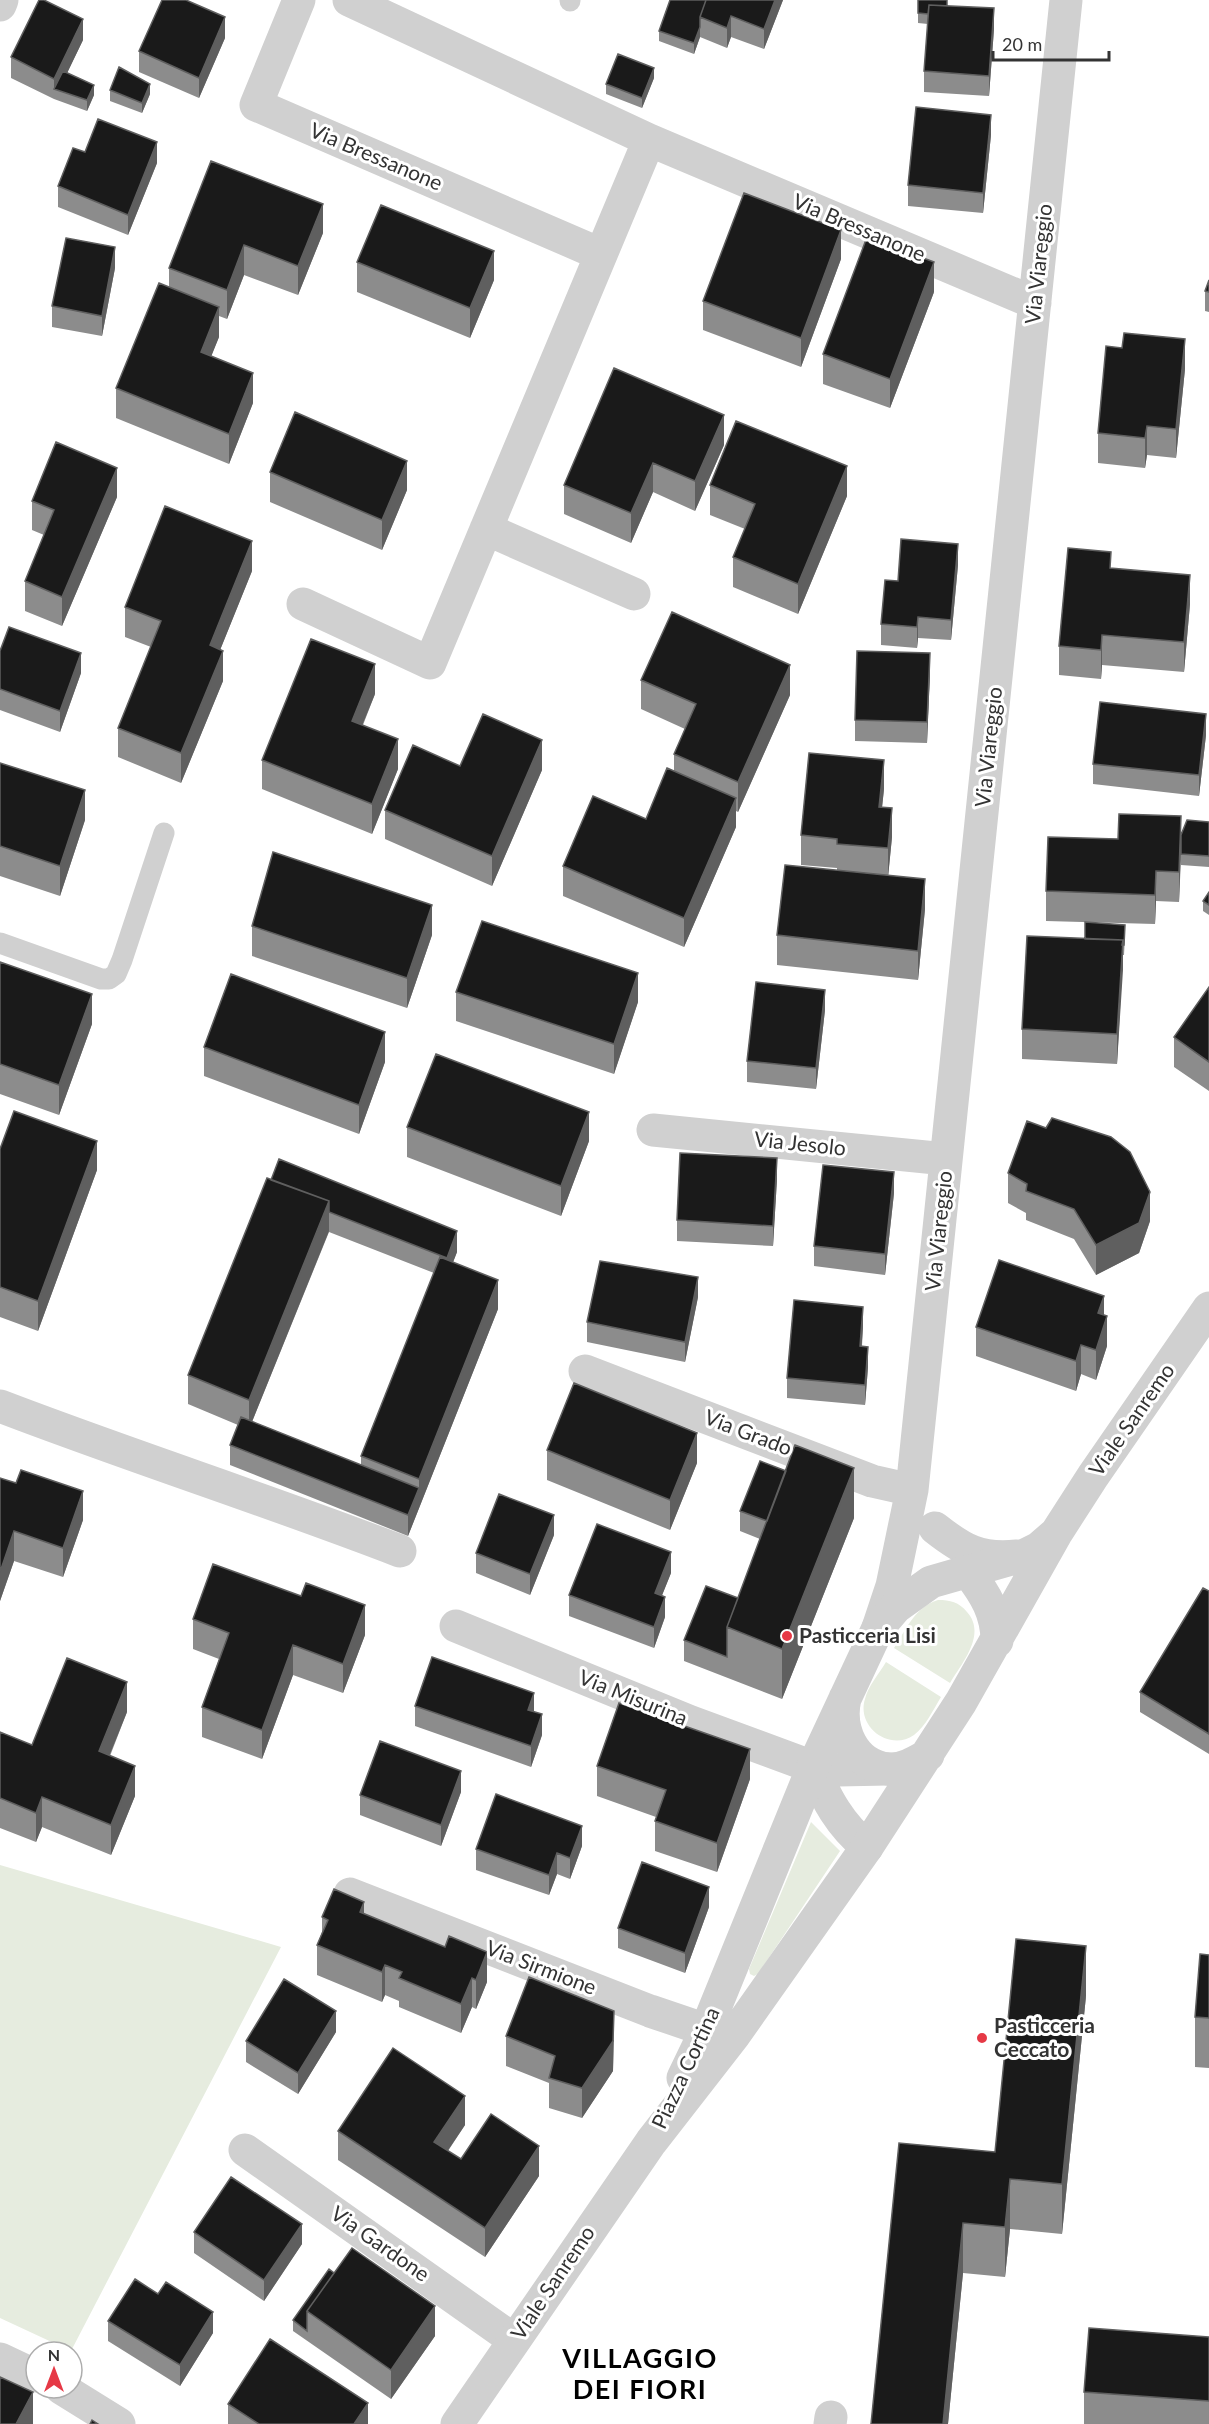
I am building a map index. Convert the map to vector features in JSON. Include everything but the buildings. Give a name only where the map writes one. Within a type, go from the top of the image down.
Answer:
[{"type":"street","points":[[0,5],[2,0]]},
{"type":"street","name":"Via Bressanone","points":[[299,0],[256,105],[600,254]]},
{"type":"street","name":"Via Bressanone","points":[[349,0],[649,140],[1035,303]]},
{"type":"street","name":"Via Viareggio","points":[[878,1628],[892,1586],[911,1492],[1066,0]]},
{"type":"street","points":[[303,604],[430,663],[649,140]]},
{"type":"street","points":[[486,529],[634,594]]},
{"type":"street","name":"Via Jesolo","points":[[653,1130],[946,1159]]},
{"type":"street","name":"Viale Sanremo","points":[[997,1641],[1058,1532],[1093,1476],[1209,1308]]},
{"type":"street","name":"Via Grado","points":[[585,1371],[872,1481],[911,1492]]},
{"type":"street","points":[[0,1406],[99,1444],[278,1504],[400,1551]]},
{"type":"street","points":[[911,1492],[985,1595],[994,1614],[997,1641]]},
{"type":"street","points":[[935,1528],[957,1545],[978,1555],[1002,1557],[1025,1555]]},
{"type":"street","name":"Viale Sanremo","points":[[969,1573],[1025,1555],[1039,1548],[1058,1532]]},
{"type":"street","name":"Piazza Cortina","points":[[721,2032],[813,1767],[878,1628],[896,1607],[931,1582],[969,1573]]},
{"type":"street","name":"Via Misurina","points":[[456,1626],[692,1722],[813,1767],[838,1770],[888,1769]]},
{"type":"street","name":"Piazza Cortina","points":[[651,2142],[721,2032],[867,1847],[928,1755],[997,1641]]},
{"type":"street","name":"Piazza Cortina","points":[[849,1688],[843,1716],[845,1734],[853,1749],[867,1761],[888,1769]]},
{"type":"street","points":[[888,1769],[907,1766],[928,1755]]},
{"type":"street","points":[[813,1767],[830,1806],[852,1835],[867,1847]]},
{"type":"street","name":"Via Sirmione","points":[[350,1894],[650,2011],[721,2032]]},
{"type":"street","name":"Viale Sanremo","points":[[456,2424],[651,2142]]},
{"type":"street","name":"Via Gardone","points":[[245,2150],[514,2340]]},
{"type":"street","points":[[0,2359],[24,2370]]},
{"type":"street","points":[[80,2400],[119,2424]]},
{"type":"lane","points":[[0,943],[109,980],[116,974],[122,960],[164,833]]},
{"type":"shaded area","points":[[938,1600],[950,1601],[961,1606],[973,1621],[974,1639],[966,1658],[950,1683],[894,1648],[917,1613]]},
{"type":"shaded area","points":[[886,1662],[941,1697],[922,1727],[914,1735],[905,1739],[895,1740],[877,1734],[865,1719],[866,1694]]},
{"type":"shaded area","points":[[811,1822],[840,1851],[758,1974],[754,1976],[750,1974],[749,1969]]},
{"type":"shaded area","points":[[0,1865],[281,1947],[77,2340],[47,2340],[0,2318]]},
{"type":"place","name":"Pasticceria Lisi","points":[[787,1636]]},
{"type":"place","name":"Pasticceria Ceccato","points":[[982,2038]]},
{"type":"district","name":"VILLAGGIO DEI FIORI","points":[[640,2374]]}]
